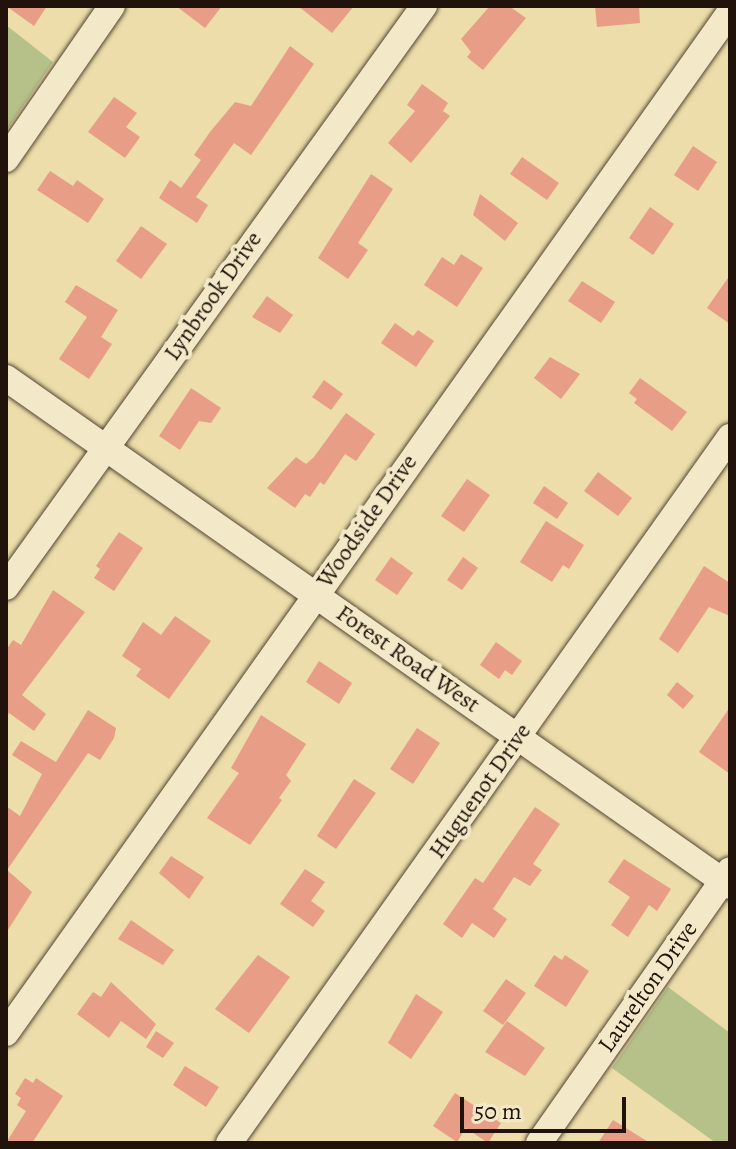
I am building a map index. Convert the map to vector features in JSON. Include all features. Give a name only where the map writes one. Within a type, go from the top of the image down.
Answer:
[{"type":"street","points":[[6,159],[112,6]]},
{"type":"street","name":"Lynbrook Drive","points":[[6,587],[424,6]]},
{"type":"street","name":"Woodside Drive","points":[[6,1033],[315,593],[730,12]]},
{"type":"street","name":"Forest Road West","points":[[6,378],[518,737],[728,879]]},
{"type":"street","name":"Huguenot Drive","points":[[229,1143],[730,437]]},
{"type":"street","name":"Laurelton Drive","points":[[539,1143],[728,879]]},
{"type":"green space","points":[[6,25],[53,62],[6,131]]},
{"type":"green space","points":[[668,987],[730,1033],[730,1143],[716,1143],[612,1068]]},
{"type":"building","points":[[6,6],[47,6],[34,26]]},
{"type":"building","points":[[176,6],[222,6],[205,28]]},
{"type":"building","points":[[298,6],[354,6],[332,33]]},
{"type":"building","points":[[490,6],[509,6],[526,18],[483,70],[467,57],[471,52],[461,39]]},
{"type":"building","points":[[595,6],[639,6],[640,23],[597,27]]},
{"type":"building","points":[[290,46],[314,64],[251,155],[234,143],[196,197],[208,205],[197,223],[159,198],[170,180],[181,188],[201,160],[194,155],[210,132],[235,102],[251,106]]},
{"type":"building","points":[[422,84],[448,103],[443,111],[450,116],[411,163],[388,143],[415,111],[407,105]]},
{"type":"building","points":[[114,97],[137,113],[126,127],[140,137],[125,158],[88,132]]},
{"type":"building","points":[[693,146],[717,162],[698,191],[674,175]]},
{"type":"building","points":[[522,157],[559,183],[547,200],[510,174]]},
{"type":"building","points":[[50,171],[73,186],[77,180],[104,199],[88,223],[37,190]]},
{"type":"building","points":[[371,174],[393,189],[358,243],[368,250],[348,279],[318,258]]},
{"type":"building","points":[[480,194],[518,223],[505,241],[473,215]]},
{"type":"building","points":[[650,207],[674,224],[653,255],[629,238]]},
{"type":"building","points":[[141,226],[167,244],[141,279],[116,261]]},
{"type":"building","points":[[461,254],[483,268],[457,307],[424,285],[442,257],[454,265]]},
{"type":"building","points":[[730,275],[730,324],[707,308]]},
{"type":"building","points":[[582,281],[615,302],[601,323],[568,301]]},
{"type":"building","points":[[76,285],[118,310],[101,337],[112,344],[89,379],[59,359],[87,317],[65,302]]},
{"type":"building","points":[[267,296],[293,315],[280,333],[252,317]]},
{"type":"building","points":[[395,323],[413,336],[418,330],[434,341],[416,367],[381,343]]},
{"type":"building","points":[[550,357],[580,374],[561,399],[534,378]]},
{"type":"building","points":[[640,378],[687,412],[672,431],[634,403],[637,399],[629,393]]},
{"type":"building","points":[[324,380],[343,394],[331,410],[312,397]]},
{"type":"building","points":[[191,388],[221,408],[211,423],[199,421],[180,450],[159,436]]},
{"type":"building","points":[[346,413],[375,434],[356,461],[345,454],[324,485],[320,482],[310,497],[305,494],[295,508],[267,488],[296,457],[306,464],[314,457]]},
{"type":"building","points":[[598,472],[632,498],[618,516],[584,491]]},
{"type":"building","points":[[467,479],[490,495],[464,532],[441,516]]},
{"type":"building","points":[[544,486],[568,503],[557,519],[533,503]]},
{"type":"building","points":[[546,521],[584,545],[569,569],[563,565],[552,582],[520,562]]},
{"type":"building","points":[[119,532],[143,548],[114,591],[94,578],[100,569],[96,566]]},
{"type":"building","points":[[391,557],[413,573],[397,595],[375,580]]},
{"type":"building","points":[[463,557],[478,568],[462,590],[447,580]]},
{"type":"building","points":[[704,566],[730,583],[730,616],[709,607],[678,653],[659,639]]},
{"type":"building","points":[[53,590],[85,612],[22,695],[46,714],[34,731],[9,713],[6,718],[6,650],[13,640],[21,645]]},
{"type":"building","points":[[175,616],[211,641],[169,699],[136,676],[141,669],[122,656],[143,622],[161,635]]},
{"type":"building","points":[[496,642],[522,661],[512,675],[505,670],[499,679],[480,665]]},
{"type":"building","points":[[319,661],[352,683],[339,704],[306,682]]},
{"type":"building","points":[[677,682],[694,696],[683,709],[667,695]]},
{"type":"building","points":[[730,707],[730,774],[699,752]]},
{"type":"building","points":[[88,710],[116,728],[114,738],[100,760],[88,753],[7,870],[32,892],[6,933],[6,806],[20,816],[42,774],[12,755],[21,741],[56,762]]},
{"type":"building","points":[[261,715],[306,744],[286,775],[291,781],[279,798],[282,800],[250,845],[207,818],[239,773],[231,768]]},
{"type":"building","points":[[417,728],[440,743],[413,784],[390,769]]},
{"type":"building","points":[[354,779],[376,793],[336,849],[317,836]]},
{"type":"building","points":[[535,807],[560,824],[533,864],[542,870],[530,886],[514,877],[493,909],[507,919],[494,938],[472,923],[462,938],[443,924],[475,878],[483,883]]},
{"type":"building","points":[[171,856],[204,877],[189,899],[159,873]]},
{"type":"building","points":[[624,859],[671,889],[657,911],[649,905],[628,937],[611,925],[630,897],[608,882]]},
{"type":"building","points":[[305,869],[325,882],[311,901],[325,911],[313,927],[280,904]]},
{"type":"building","points":[[131,920],[174,950],[163,965],[118,939]]},
{"type":"building","points":[[258,955],[290,977],[249,1033],[215,1009]]},
{"type":"building","points":[[554,955],[562,960],[565,955],[589,971],[566,1007],[534,986]]},
{"type":"building","points":[[506,979],[526,993],[503,1025],[483,1011]]},
{"type":"building","points":[[111,982],[156,1024],[146,1039],[121,1021],[109,1038],[77,1014],[93,992],[101,997]]},
{"type":"building","points":[[416,994],[443,1012],[411,1059],[388,1043]]},
{"type":"building","points":[[507,1021],[545,1048],[525,1076],[485,1052]]},
{"type":"building","points":[[156,1031],[174,1043],[163,1058],[146,1047]]},
{"type":"building","points":[[185,1066],[219,1087],[206,1107],[173,1085]]},
{"type":"building","points":[[25,1078],[33,1083],[36,1078],[63,1096],[32,1143],[6,1143],[26,1111],[17,1105],[21,1098],[15,1094]]},
{"type":"building","points":[[455,1093],[501,1123],[488,1143],[466,1128],[457,1142],[433,1126]]},
{"type":"building","points":[[613,1120],[650,1143],[598,1143]]}]
